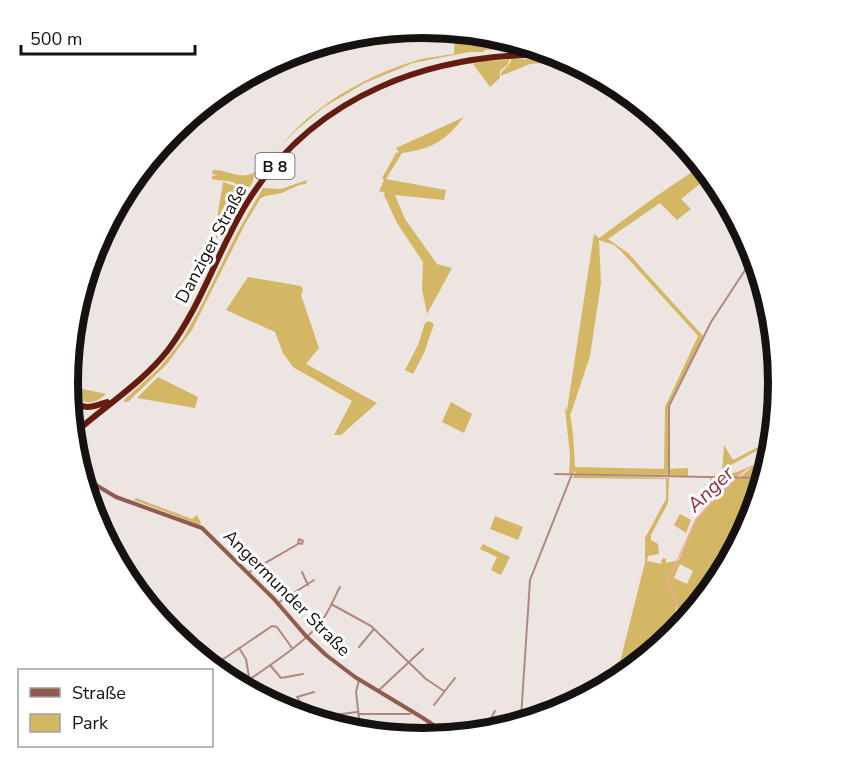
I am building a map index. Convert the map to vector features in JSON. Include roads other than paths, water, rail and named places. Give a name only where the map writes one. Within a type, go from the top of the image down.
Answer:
[{"type":"highway","name":"Danziger Straße","points":[[80,426],[146,369],[174,335],[188,313],[225,236],[247,197],[273,163],[308,128],[360,92],[415,69],[476,55],[522,52]]},
{"type":"highway","name":"Danziger Straße","points":[[80,426],[134,385],[162,357],[192,313],[234,226],[254,192],[289,150],[325,119],[355,99],[379,87],[426,69],[490,57],[532,56]]},
{"type":"highway","points":[[78,405],[92,408],[107,402]]},
{"type":"main road","name":"Angermunder Straße","points":[[92,481],[123,499],[202,528],[278,603],[306,636],[333,660],[359,680],[435,727]]},
{"type":"street","points":[[669,476],[669,406],[711,322],[747,267]]},
{"type":"street","points":[[555,474],[754,478]]},
{"type":"street","points":[[521,713],[530,580],[572,474]]},
{"type":"street","points":[[248,573],[298,544]]},
{"type":"street","points":[[302,572],[308,585]]},
{"type":"street","points":[[278,603],[314,580]]},
{"type":"street","points":[[250,679],[292,648],[322,621],[340,587]]},
{"type":"street","points":[[284,588],[296,604]]},
{"type":"street","points":[[331,604],[375,629],[426,679],[444,691]]},
{"type":"street","points":[[220,661],[272,626],[277,627],[292,648]]},
{"type":"street","points":[[358,647],[375,629]]},
{"type":"street","points":[[239,648],[246,659],[252,682]]},
{"type":"street","points":[[378,691],[423,649]]},
{"type":"street","points":[[270,665],[281,678],[303,674]]},
{"type":"street","points":[[434,705],[455,678]]},
{"type":"street","points":[[359,680],[356,688],[359,722]]},
{"type":"street","points":[[303,706],[297,697],[314,692]]},
{"type":"street","points":[[489,721],[495,711]]},
{"type":"street","points":[[332,716],[358,713],[410,714]]},
{"type":"waterway","name":"Anger","points":[[677,615],[677,604],[668,581],[696,519],[739,475],[748,468],[757,466]]}]
